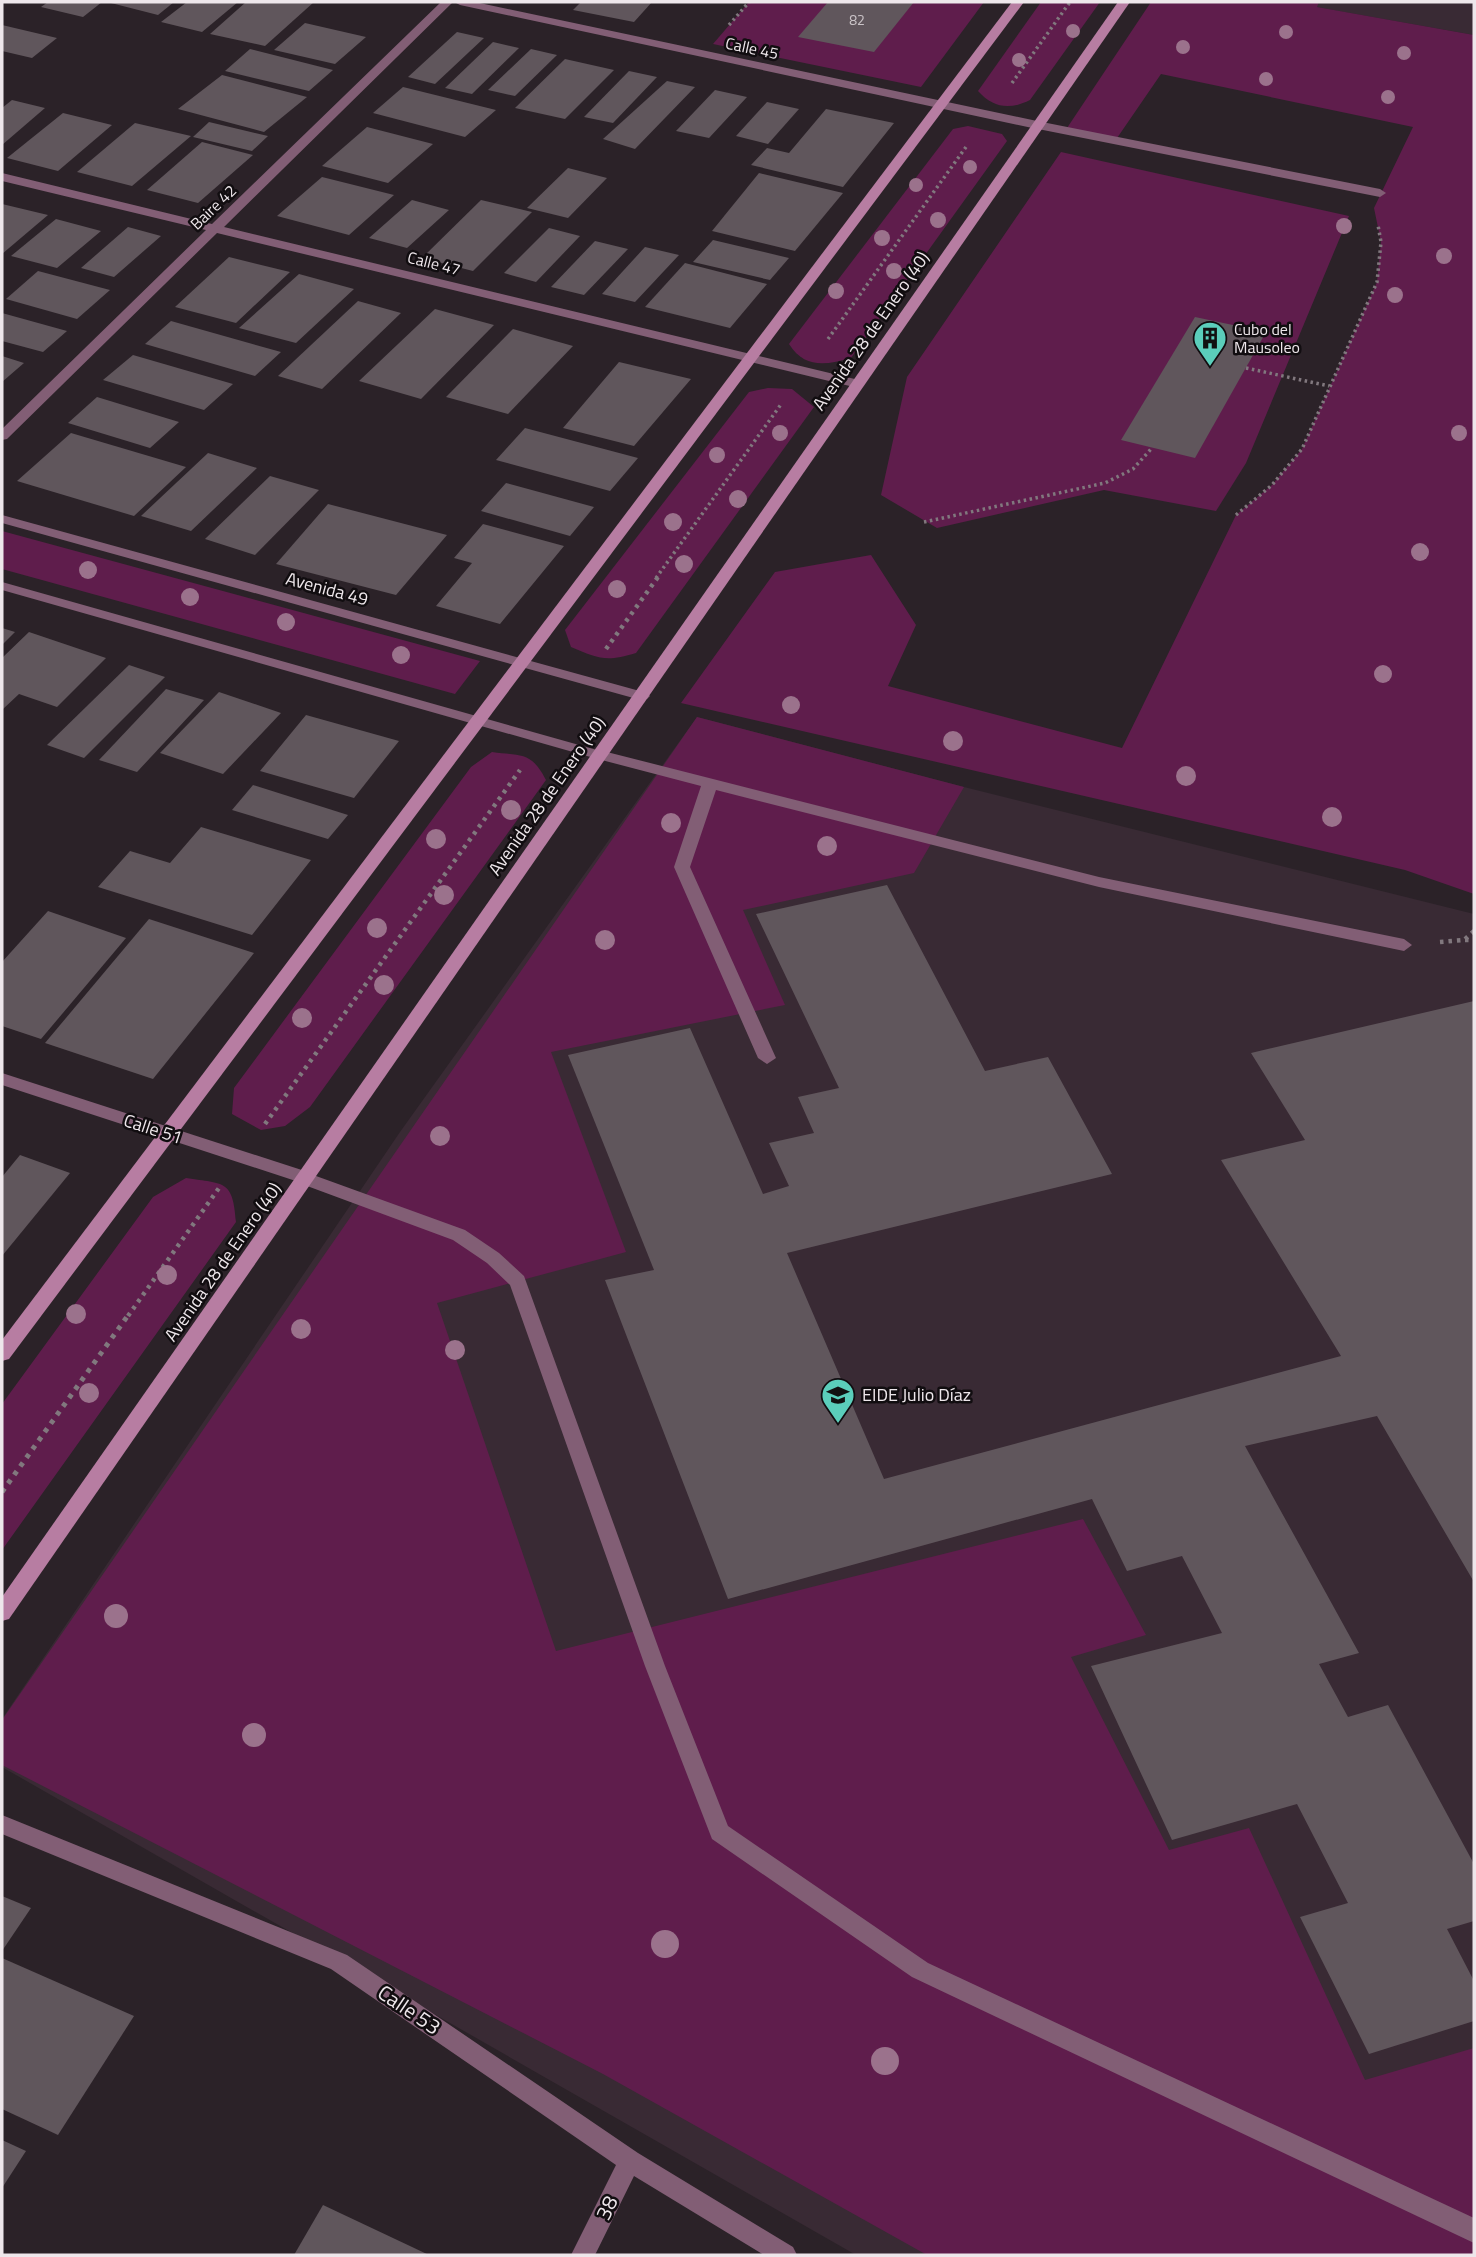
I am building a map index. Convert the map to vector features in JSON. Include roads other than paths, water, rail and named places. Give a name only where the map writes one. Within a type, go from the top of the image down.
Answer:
[{"type":"main road","points":[[2,1354],[1018,2]]},
{"type":"main road","name":"Avenida 28 de Enero (40)","points":[[2,1613],[1124,2]]},
{"type":"street","name":"Baire 42","points":[[2,436],[447,2]]},
{"type":"street","name":"Calle 45","points":[[460,2],[940,105],[1380,193]]},
{"type":"street","name":"Calle 47","points":[[2,177],[858,384]]},
{"type":"street","name":"Avenida 49","points":[[2,519],[642,696]]},
{"type":"street","points":[[2,586],[599,755],[1099,882],[1405,945]]},
{"type":"street","points":[[710,783],[682,867],[767,1058]]},
{"type":"street","name":"Calle 51","points":[[2,1079],[305,1178],[459,1235],[492,1258],[518,1281],[655,1666],[720,1832],[920,1970],[1474,2232]]},
{"type":"street","name":"Calle 53","points":[[2,1824],[340,1962],[629,2161],[785,2255]]},
{"type":"street","name":"38","points":[[583,2255],[629,2161]]},
{"type":"place","name":"Cubo del Mausoleo","points":[[1210,368]]},
{"type":"place","name":"EIDE Julio Díaz","points":[[838,1425]]}]
